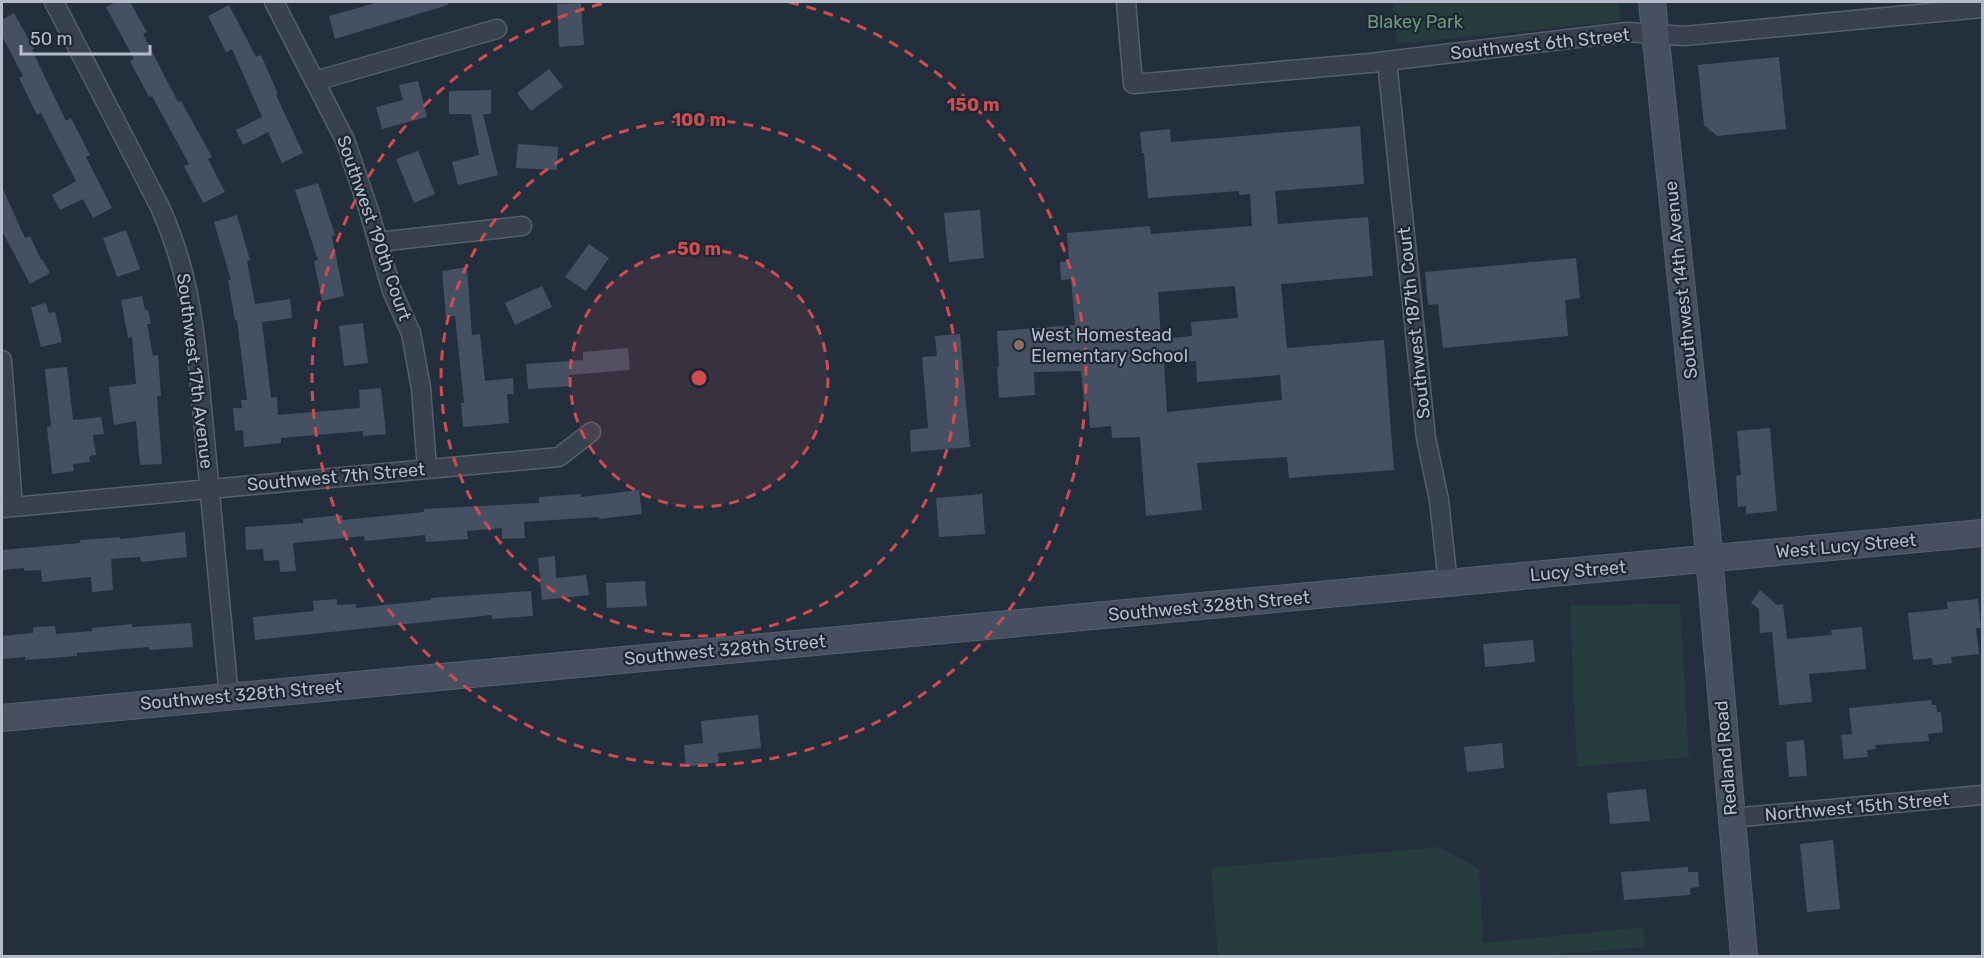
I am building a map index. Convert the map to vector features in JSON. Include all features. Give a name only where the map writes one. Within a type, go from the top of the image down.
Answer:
[{"type":"street","name":"Southwest 17th Avenue","points":[[54,2],[147,179],[178,252],[192,316],[229,697]]},
{"type":"street","name":"Southwest 190th Court","points":[[274,2],[336,121],[352,157],[392,291],[405,318],[415,349],[428,469]]},
{"type":"street","name":"Southwest 6th Street","points":[[1126,2],[1133,84],[1493,50],[1627,32],[1684,36],[1983,8]]},
{"type":"street","name":"Southwest 14th Avenue","points":[[1652,2],[1709,559]]},
{"type":"street","points":[[315,81],[497,29]]},
{"type":"street","name":"Southwest 187th Court","points":[[1387,61],[1426,438],[1439,500],[1448,584]]},
{"type":"street","points":[[378,242],[522,226]]},
{"type":"street","points":[[2,360],[7,507]]},
{"type":"street","name":"Southwest 7th Street","points":[[7,507],[559,457],[591,432]]},
{"type":"street","name":"West Lucy Street","points":[[1709,559],[1983,533]]},
{"type":"street","name":"Lucy Street","points":[[1448,584],[1709,559]]},
{"type":"street","name":"Redland Road","points":[[1709,559],[1744,957]]},
{"type":"street","name":"Southwest 328th Street","points":[[2,718],[1448,584]]},
{"type":"street","name":"Northwest 15th Street","points":[[1731,818],[1983,795]]},
{"type":"green space","name":"Blakey Park","points":[[1393,2],[1619,2],[1621,21],[1397,44]]},
{"type":"green space","points":[[1680,604],[1689,757],[1577,767],[1570,605]]},
{"type":"green space","points":[[1439,847],[1479,869],[1483,943],[1644,927],[1645,947],[1557,954],[1557,956],[1218,956],[1211,868]]},
{"type":"building","points":[[116,2],[130,2],[147,32],[143,34],[178,102],[181,101],[212,157],[208,159],[225,192],[203,203],[184,166],[189,164],[152,96],[149,97],[130,61],[134,59],[106,7]]},
{"type":"building","points":[[379,2],[448,2],[448,5],[335,39],[329,16]]},
{"type":"building","points":[[581,3],[584,45],[559,47],[557,4]]},
{"type":"building","points":[[229,5],[256,57],[261,55],[278,94],[276,95],[303,153],[282,163],[268,132],[243,145],[236,130],[262,117],[232,49],[226,52],[208,16]]},
{"type":"building","points":[[14,13],[34,49],[32,50],[66,121],[71,118],[90,155],[86,157],[112,208],[93,218],[83,199],[60,210],[52,195],[76,181],[41,113],[37,115],[19,78],[23,76],[2,36],[2,20]]},
{"type":"building","points":[[1779,57],[1786,129],[1717,136],[1704,125],[1698,65]]},
{"type":"building","points":[[549,69],[563,87],[531,111],[517,93]]},
{"type":"building","points":[[418,81],[427,117],[382,129],[376,107],[403,100],[399,85]]},
{"type":"building","points":[[491,90],[491,114],[483,114],[498,175],[458,185],[452,162],[479,155],[471,114],[449,114],[449,91]]},
{"type":"building","points":[[1360,126],[1364,184],[1275,191],[1278,224],[1368,217],[1373,276],[1281,284],[1287,348],[1384,340],[1394,470],[1289,478],[1287,457],[1197,463],[1202,510],[1146,516],[1140,437],[1112,438],[1111,426],[1090,428],[1088,401],[1084,401],[1081,371],[1034,372],[1035,395],[999,398],[997,331],[1075,325],[1071,279],[1061,280],[1060,262],[1069,261],[1067,233],[1150,226],[1151,234],[1252,226],[1250,194],[1239,195],[1239,191],[1148,198],[1140,132],[1170,129],[1171,142]],"holes":[[[1235,286],[1238,318],[1191,322],[1192,336],[1161,339],[1158,292]],[[1196,361],[1197,382],[1280,375],[1282,400],[1167,412],[1164,363]]]},
{"type":"building","points":[[518,144],[558,147],[557,170],[516,168]]},
{"type":"building","points":[[418,151],[435,194],[414,203],[396,159]]},
{"type":"building","points":[[318,183],[335,235],[332,236],[344,296],[322,301],[314,261],[318,260],[295,190]]},
{"type":"building","points":[[2,187],[25,238],[30,236],[50,273],[30,284],[2,231]]},
{"type":"building","points":[[980,210],[984,258],[949,262],[944,213]]},
{"type":"building","points":[[237,215],[250,260],[247,261],[255,304],[290,299],[292,318],[262,322],[271,398],[277,397],[278,415],[360,408],[359,390],[381,388],[386,434],[363,436],[363,431],[281,438],[281,443],[244,447],[243,430],[235,431],[233,408],[242,408],[241,400],[247,400],[237,320],[235,321],[228,280],[231,280],[214,222]]},
{"type":"building","points":[[126,230],[140,269],[117,277],[103,238]]},
{"type":"building","points":[[589,244],[609,258],[586,291],[565,277]]},
{"type":"building","points":[[1576,258],[1580,298],[1565,300],[1568,336],[1443,348],[1438,304],[1428,305],[1425,272]]},
{"type":"building","points":[[467,267],[472,335],[480,334],[485,381],[513,378],[514,394],[507,394],[509,423],[463,427],[461,403],[464,403],[455,316],[446,317],[442,271]]},
{"type":"building","points":[[542,286],[552,307],[515,325],[505,303]]},
{"type":"building","points":[[142,296],[151,324],[147,324],[153,356],[158,355],[161,396],[157,396],[162,464],[140,465],[136,421],[114,425],[109,387],[136,384],[132,337],[128,338],[121,300]]},
{"type":"building","points":[[46,303],[49,313],[55,312],[62,342],[41,347],[31,307]]},
{"type":"building","points":[[363,323],[368,363],[344,366],[339,326]]},
{"type":"building","points":[[960,334],[970,447],[911,452],[910,430],[928,428],[922,357],[937,356],[935,336]]},
{"type":"building","points":[[628,348],[630,370],[569,375],[570,386],[528,389],[526,364],[583,360],[583,352]]},
{"type":"building","points":[[67,367],[73,420],[101,417],[104,434],[93,435],[96,455],[89,456],[90,462],[73,464],[74,471],[52,474],[47,427],[51,426],[45,369]]},
{"type":"building","points":[[1770,428],[1777,511],[1746,514],[1746,506],[1738,507],[1736,476],[1741,475],[1737,431]]},
{"type":"building","points":[[639,490],[642,514],[599,519],[599,517],[524,522],[525,538],[502,539],[502,528],[467,531],[468,539],[426,542],[425,535],[365,541],[364,536],[293,543],[296,571],[280,572],[279,560],[264,561],[263,549],[246,550],[245,527],[303,523],[303,519],[342,515],[343,520],[424,512],[424,509],[539,503],[539,497],[581,494],[581,497]]},
{"type":"building","points":[[982,494],[985,534],[939,537],[936,498]]},
{"type":"building","points":[[185,532],[187,557],[141,562],[140,557],[111,559],[113,590],[92,592],[91,577],[42,582],[41,570],[24,571],[24,568],[2,570],[2,550],[80,543],[80,540],[120,537],[120,539]]},
{"type":"building","points":[[555,556],[556,578],[586,575],[589,595],[542,600],[538,558]]},
{"type":"building","points":[[645,581],[647,606],[607,608],[606,583]]},
{"type":"building","points":[[1760,590],[1777,605],[1783,604],[1787,639],[1832,635],[1831,630],[1862,627],[1866,669],[1809,674],[1812,702],[1779,705],[1772,632],[1760,633],[1759,609],[1751,603]]},
{"type":"building","points":[[531,591],[533,616],[492,619],[492,615],[255,640],[253,617],[314,611],[313,601],[337,599],[337,605],[356,604],[356,608],[431,600],[431,598]]},
{"type":"building","points":[[1978,599],[1981,628],[1976,628],[1979,654],[1951,657],[1952,663],[1933,665],[1932,658],[1913,660],[1908,613],[1948,609],[1947,602]]},
{"type":"building","points":[[191,623],[193,647],[149,650],[149,647],[77,653],[77,656],[25,660],[25,657],[2,659],[2,636],[33,633],[33,627],[55,626],[56,634],[132,624],[132,627]]},
{"type":"building","points":[[1533,640],[1535,662],[1485,667],[1483,644]]},
{"type":"building","points":[[1931,700],[1932,705],[1936,705],[1937,712],[1941,712],[1943,732],[1928,734],[1929,741],[1875,745],[1876,749],[1867,750],[1868,757],[1844,759],[1841,735],[1852,734],[1849,708]]},
{"type":"building","points":[[758,715],[761,748],[718,753],[719,762],[686,767],[684,745],[703,743],[701,721]]},
{"type":"building","points":[[1804,740],[1807,776],[1789,777],[1786,742]]},
{"type":"building","points":[[1502,743],[1504,768],[1467,772],[1464,747]]},
{"type":"building","points":[[1646,789],[1650,821],[1610,824],[1607,793]]},
{"type":"building","points":[[1833,840],[1840,909],[1807,912],[1800,844]]},
{"type":"building","points":[[1688,867],[1688,872],[1698,872],[1699,887],[1690,888],[1690,895],[1624,900],[1621,872]]},
{"type":"place","name":"West Homestead Elementary School","points":[[1019,345]]}]
